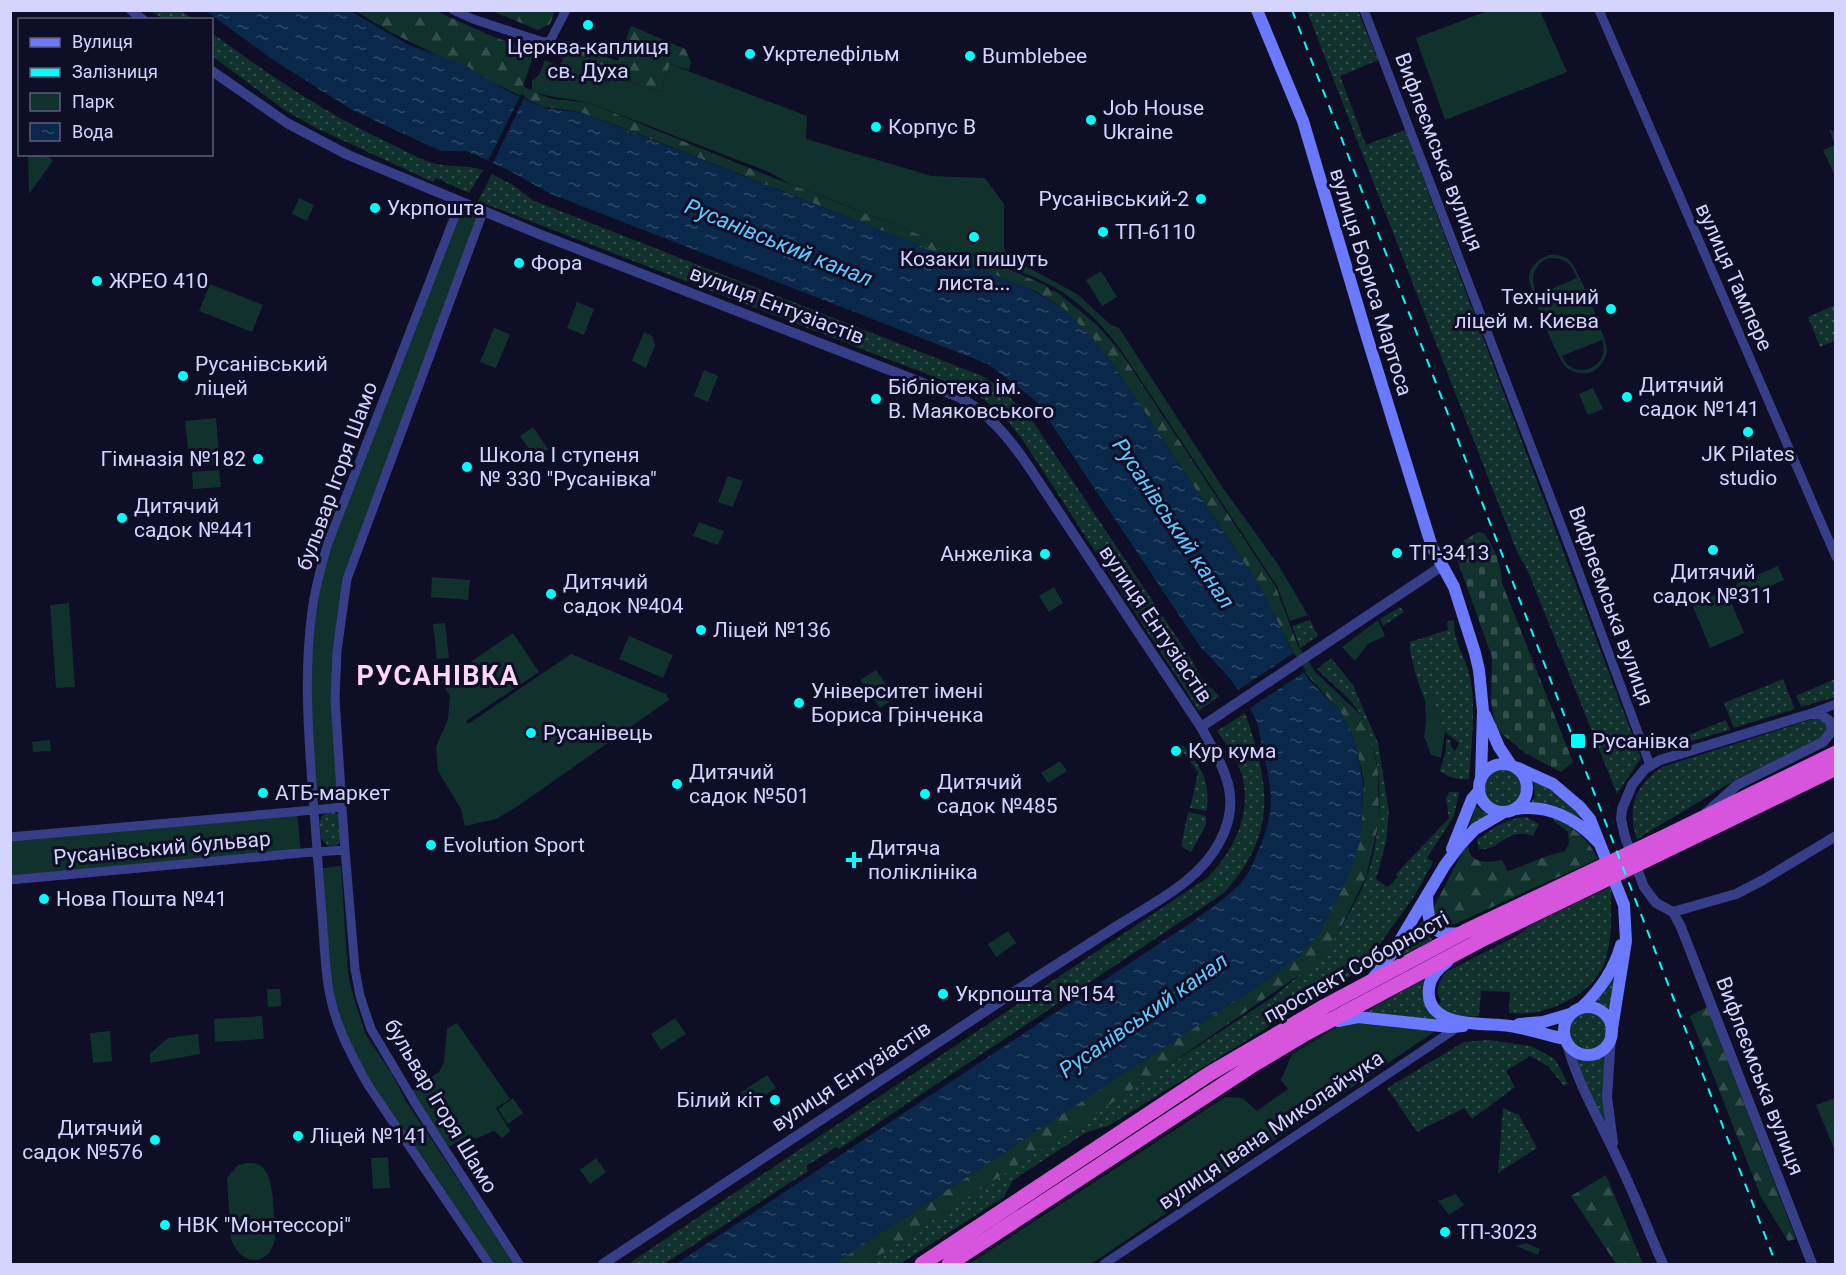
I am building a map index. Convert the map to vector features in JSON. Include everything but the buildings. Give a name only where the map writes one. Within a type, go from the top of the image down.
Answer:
[{"type":"highway","name":"проспект Соборності","points":[[1666,842],[1702,818],[1836,753]]},
{"type":"highway","name":"проспект Соборності","points":[[922,1264],[1209,1074],[1371,981],[1461,933],[1563,892],[1666,842],[1836,768]]},
{"type":"highway","name":"проспект Соборності","points":[[950,1264],[1256,1063],[1563,892]]},
{"type":"main road","name":"вулиця Бориса Мартоса","points":[[1257,10],[1303,121],[1432,547],[1454,587],[1475,653],[1483,711],[1480,785],[1445,865]]},
{"type":"main road","name":"вулиця Бориса Мартоса","points":[[1483,711],[1499,747],[1514,766]]},
{"type":"main road","points":[[1601,845],[1581,825],[1569,818],[1535,808],[1510,811],[1490,808],[1485,804],[1480,785],[1485,772],[1496,765],[1514,766],[1553,784],[1580,807],[1590,819],[1601,845],[1624,905],[1626,941],[1611,1035],[1604,1049],[1589,1055],[1580,1054],[1566,1041],[1564,1026],[1570,1014],[1582,1007],[1613,968],[1620,947],[1622,928],[1619,893]]},
{"type":"main road","points":[[1510,811],[1522,804],[1528,789],[1527,781],[1514,766]]},
{"type":"main road","name":"вулиця Бориса Мартоса","points":[[1371,981],[1393,952],[1445,865],[1469,834],[1487,821],[1510,811]]},
{"type":"main road","points":[[1427,895],[1431,925],[1437,932],[1450,935],[1461,933]]},
{"type":"main road","name":"вулиця Івана Миколайчука","points":[[1482,939],[1441,966],[1432,977],[1428,992],[1430,1001],[1442,1016],[1474,1024],[1509,1026],[1543,1022],[1570,1014]]},
{"type":"main road","points":[[1582,1007],[1598,1009],[1604,1013],[1612,1027],[1611,1035]]},
{"type":"main road","name":"вулиця Івана Миколайчука","points":[[1317,1027],[1351,1017],[1459,1027],[1474,1024]]},
{"type":"main road","name":"вулиця Івана Миколайчука","points":[[1509,1026],[1566,1041]]},
{"type":"street","points":[[453,10],[531,39],[550,41],[566,10]]},
{"type":"street","name":"Вифлеємська вулиця","points":[[1365,10],[1650,765],[1640,775],[1625,798],[1621,819],[1625,837],[1644,887],[1656,903],[1673,912],[1681,927],[1812,1264]]},
{"type":"street","name":"вулиця Тампере","points":[[1599,10],[1836,557]]},
{"type":"street","name":"вулиця Ентузіастів","points":[[213,72],[256,104],[310,136],[460,203],[959,397],[977,407],[1005,435],[1029,467],[1201,727],[1225,771],[1229,786],[1228,822],[1210,858],[1197,872],[1169,893],[1078,950],[603,1264]]},
{"type":"street","name":"бульвар Ігоря Шамо","points":[[317,852],[307,700],[309,638],[319,575],[328,543],[460,203]]},
{"type":"street","name":"бульвар Ігоря Шамо","points":[[483,212],[347,579],[338,640],[335,699],[345,850],[360,996],[371,1029],[423,1116],[519,1264]]},
{"type":"street","name":"вулиця Ентузіастів","points":[[1201,727],[1327,645],[1442,566]]},
{"type":"street","points":[[1650,765],[1836,704]]},
{"type":"street","points":[[1810,714],[1827,716],[1833,725],[1830,736],[1823,742]]},
{"type":"street","points":[[1702,818],[1737,785],[1836,736]]},
{"type":"street","name":"Русанівський бульвар","points":[[10,837],[342,807]]},
{"type":"street","points":[[1673,912],[1736,894],[1836,836]]},
{"type":"street","name":"Русанівський бульвар","points":[[10,880],[345,850]]},
{"type":"street","points":[[317,852],[327,978],[334,1013],[351,1055],[394,1125],[489,1264]]},
{"type":"street","name":"вулиця Івана Миколайчука","points":[[1104,1264],[1459,1027]]},
{"type":"street","points":[[1611,1035],[1607,1097],[1615,1152]]},
{"type":"street","points":[[1566,1041],[1584,1094],[1615,1152],[1663,1264]]},
{"type":"green space","points":[[1490,10],[1540,11],[1567,72],[1445,120],[1416,38]]},
{"type":"green space","points":[[151,11],[181,11],[192,18],[162,18]]},
{"type":"green space","points":[[355,11],[436,11],[494,37],[535,51],[523,86],[539,94],[549,98],[592,104],[1013,271],[1057,292],[1098,326],[1122,354],[1276,587],[1297,644],[1316,673],[1362,716],[1372,740],[1378,773],[1379,822],[1366,877],[1335,939],[1309,968],[1153,1076],[866,1264],[834,1264],[1253,989],[1299,956],[1319,934],[1362,810],[1364,782],[1350,728],[1339,710],[1300,667],[1261,588],[1115,367],[1094,340],[1063,308],[1035,291],[608,122],[575,111],[543,107],[394,34]]},
{"type":"green space","points":[[492,11],[555,11],[550,24],[538,30]]},
{"type":"green space","points":[[1307,11],[1358,11],[1378,60],[1340,76],[1366,145],[1405,130],[1641,758],[1617,794],[1527,569],[1517,552]]},
{"type":"green space","points":[[631,26],[685,49],[691,62],[689,70],[670,64],[661,92],[613,77],[610,84],[572,68],[557,50],[560,41],[618,61]]},
{"type":"green space","points":[[213,34],[299,93],[367,132],[429,162],[483,170],[469,193],[436,178],[433,182],[316,128],[286,111],[213,57]]},
{"type":"green space","points":[[563,49],[575,53],[570,62],[572,68],[609,84],[613,77],[661,92],[670,64],[807,116],[806,139],[932,176],[985,178],[1004,204],[1004,249],[1011,258],[1077,294],[1111,325],[1119,328],[1223,488],[1277,563],[1308,615],[1290,621],[1277,586],[1123,353],[1108,333],[1071,298],[1050,285],[1025,274],[790,184],[769,172],[592,104],[532,91],[532,81],[539,75],[545,60],[559,66],[563,59],[561,56]]},
{"type":"green space","points":[[1829,129],[1835,132],[1835,145]]},
{"type":"green space","points":[[1835,145],[1835,176],[1823,150]]},
{"type":"green space","points":[[28,156],[47,156],[53,161],[29,194]]},
{"type":"green space","points":[[492,174],[513,185],[532,200],[982,376],[1001,388],[1034,423],[1190,657],[1202,679],[1219,696],[1199,711],[1022,439],[1005,418],[986,401],[968,390],[478,201]]},
{"type":"green space","points":[[299,198],[314,205],[307,221],[292,214]]},
{"type":"green space","points":[[460,203],[483,212],[357,549],[337,651],[340,790],[312,791],[307,700],[319,575]]},
{"type":"green space","points":[[1549,255],[1560,256],[1570,261],[1592,304],[1607,350],[1602,363],[1592,372],[1578,373],[1566,367],[1544,324],[1529,278],[1538,261]],"holes":[[[1549,258],[1567,262],[1577,278],[1537,295],[1534,273],[1539,264]],[[1602,340],[1604,350],[1601,358],[1590,369],[1574,369],[1562,356]]]},
{"type":"green space","points":[[1101,271],[1117,297],[1102,306],[1086,280]]},
{"type":"green space","points":[[210,284],[263,305],[252,332],[199,311]]},
{"type":"green space","points":[[577,302],[594,309],[584,335],[567,328]]},
{"type":"green space","points":[[1835,305],[1835,341],[1820,347],[1808,317]]},
{"type":"green space","points":[[494,328],[510,334],[496,368],[480,362]]},
{"type":"green space","points":[[644,332],[652,336],[655,345],[646,368],[632,361]]},
{"type":"green space","points":[[704,370],[718,376],[708,402],[694,396]]},
{"type":"green space","points":[[1593,388],[1603,409],[1588,415],[1579,394]]},
{"type":"green space","points":[[216,418],[220,464],[190,467],[185,421]]},
{"type":"green space","points":[[533,427],[548,449],[535,458],[520,436]]},
{"type":"green space","points":[[219,470],[221,487],[193,489],[192,472]]},
{"type":"green space","points":[[728,476],[743,481],[733,507],[718,502]]},
{"type":"green space","points":[[699,522],[724,531],[718,545],[693,536]]},
{"type":"green space","points":[[1478,532],[1484,533],[1494,550],[1501,570],[1502,583],[1573,762],[1561,772],[1525,753],[1496,729],[1491,701],[1492,657],[1454,551],[1462,542]]},
{"type":"green space","points":[[1778,566],[1784,580],[1742,598],[1736,584]]},
{"type":"green space","points":[[432,577],[470,580],[468,600],[431,597]]},
{"type":"green space","points":[[1054,587],[1063,603],[1049,612],[1039,596]]},
{"type":"green space","points":[[1726,590],[1744,633],[1710,648],[1692,604]]},
{"type":"green space","points":[[69,603],[75,687],[56,688],[50,605]]},
{"type":"green space","points":[[1400,607],[1404,612],[1383,626],[1380,619]]},
{"type":"green space","points":[[1310,620],[1318,636],[1300,648],[1292,626]]},
{"type":"green space","points":[[1378,620],[1385,636],[1368,644],[1355,661],[1342,647]]},
{"type":"green space","points":[[1454,620],[1454,628],[1469,674],[1472,694],[1473,731],[1469,779],[1454,778],[1440,771],[1446,751],[1446,739],[1450,740],[1455,751],[1459,743],[1445,732],[1432,695],[1425,701],[1410,651],[1410,642],[1448,630],[1447,622]]},
{"type":"green space","points":[[445,623],[449,658],[437,659],[433,624]]},
{"type":"green space","name":"Русанівець","points":[[513,633],[539,672],[466,721],[468,724],[571,654],[666,694],[669,700],[518,806],[496,819],[465,826],[461,809],[438,771],[436,747],[448,719],[450,696],[441,682]]},
{"type":"green space","points":[[629,636],[673,655],[663,678],[619,659]]},
{"type":"green space","points":[[1331,658],[1353,685],[1378,743],[1389,812],[1386,842],[1376,879],[1388,887],[1398,877],[1396,874],[1449,818],[1446,799],[1449,792],[1459,792],[1454,816],[1427,858],[1433,862],[1415,895],[1363,968],[1110,1125],[1085,1133],[1012,1181],[1004,1197],[900,1264],[866,1264],[1273,997],[1312,964],[1333,941],[1367,876],[1376,837],[1379,795],[1375,753],[1361,715],[1346,696],[1317,669]]},
{"type":"green space","points":[[876,670],[895,698],[880,708],[860,680]]},
{"type":"green space","points":[[1783,679],[1795,709],[1734,728],[1724,703]]},
{"type":"green space","points":[[1835,679],[1835,697],[1801,707],[1796,696]]},
{"type":"green space","points":[[1432,694],[1445,732],[1441,758],[1431,755],[1424,736],[1425,701]]},
{"type":"green space","points":[[1245,713],[1260,763],[1264,786],[1264,807],[1261,829],[1254,850],[1224,893],[839,1149],[836,1147],[806,1166],[808,1171],[664,1264],[628,1264],[1207,878],[1234,841],[1244,812],[1245,798],[1239,767],[1217,731]]},
{"type":"green space","points":[[1816,718],[1824,721],[1828,731],[1816,742],[1740,777],[1637,839],[1632,818],[1635,798],[1645,782],[1662,767]]},
{"type":"green space","points":[[1726,720],[1730,730],[1673,746],[1671,742]]},
{"type":"green space","points":[[50,740],[51,751],[33,752],[32,742]]},
{"type":"green space","points":[[1183,745],[1206,782],[1207,811],[1190,808],[1198,772],[1180,748]]},
{"type":"green space","points":[[1060,761],[1067,771],[1048,783],[1041,773]]},
{"type":"green space","points":[[1503,769],[1517,774],[1522,788],[1517,802],[1503,807],[1489,802],[1484,788],[1489,774]]},
{"type":"green space","points":[[1533,779],[1563,798],[1584,819],[1550,804],[1531,802],[1535,797]]},
{"type":"green space","points":[[1474,805],[1488,815],[1468,829],[1474,813]]},
{"type":"green space","points":[[297,811],[301,853],[11,880],[11,837]]},
{"type":"green space","points":[[333,812],[338,814],[341,840],[336,846],[328,846],[322,840],[320,822],[323,815]]},
{"type":"green space","points":[[1188,812],[1206,816],[1206,825],[1191,852],[1181,846]]},
{"type":"green space","points":[[1526,817],[1539,824],[1533,836],[1516,834],[1487,849],[1479,849],[1477,840],[1488,832],[1506,822]]},
{"type":"green space","points":[[1552,818],[1579,834],[1590,845],[1598,859],[1448,927],[1435,926],[1433,909],[1468,841],[1468,849],[1474,858],[1489,862],[1502,860],[1509,871],[1565,851],[1569,843],[1568,832]]},
{"type":"green space","points":[[341,866],[348,974],[366,1035],[392,1074],[406,1101],[514,1264],[494,1264],[371,1082],[348,1039],[338,1011],[331,976],[323,868]]},
{"type":"green space","points":[[1611,887],[1608,952],[1601,971],[1578,995],[1558,1005],[1531,1013],[1509,1013],[1510,992],[1481,991],[1479,1016],[1457,1015],[1438,1006],[1441,1002],[1438,986],[1446,972],[1522,933],[1532,924]]},
{"type":"green space","points":[[1422,921],[1432,940],[1398,958]]},
{"type":"green space","points":[[1008,931],[1016,943],[996,957],[988,944]]},
{"type":"green space","points":[[1619,967],[1613,1012],[1593,1001]]},
{"type":"green space","points":[[1424,978],[1423,993],[1426,1004],[1443,1023],[1367,1012]]},
{"type":"green space","points":[[267,989],[280,989],[281,1006],[268,1007]]},
{"type":"green space","points":[[1707,1007],[1796,1239],[1788,1241],[1761,1197],[1690,1016]]},
{"type":"green space","points":[[1588,1012],[1601,1018],[1607,1031],[1601,1044],[1588,1050],[1575,1044],[1569,1031],[1575,1018]]},
{"type":"green space","points":[[262,1016],[264,1039],[215,1042],[214,1019]]},
{"type":"green space","points":[[675,1018],[686,1034],[661,1050],[651,1034]]},
{"type":"green space","points":[[1376,1021],[1437,1030],[1091,1264],[969,1264],[1225,1097],[1242,1098],[1257,1111],[1288,1089],[1281,1080],[1292,1054],[1344,1023]]},
{"type":"green space","points":[[457,1023],[510,1099],[496,1108],[510,1131],[502,1138],[494,1131],[475,1139],[468,1135],[449,1147],[411,1091],[439,1072],[444,1062],[447,1029]]},
{"type":"green space","points":[[110,1031],[112,1061],[93,1063],[90,1033]]},
{"type":"green space","points":[[198,1034],[200,1054],[150,1063],[150,1054],[168,1038]]},
{"type":"green space","points":[[1488,1040],[1531,1046],[1555,1059],[1568,1084],[1564,1086],[1548,1066],[1530,1056],[1506,1071],[1515,1087],[1472,1119],[1464,1108],[1417,1132],[1387,1088],[1464,1042]]},
{"type":"green space","points":[[1608,1053],[1607,1129],[1575,1056],[1592,1059],[1600,1058]]},
{"type":"green space","points":[[767,1075],[776,1088],[748,1107],[739,1094]]},
{"type":"green space","points":[[513,1098],[523,1113],[508,1124],[498,1109]]},
{"type":"green space","points":[[1835,1098],[1836,1100],[1835,1151],[1816,1105]]},
{"type":"green space","points":[[1503,1108],[1519,1115],[1537,1148],[1498,1173]]},
{"type":"green space","points":[[388,1157],[390,1188],[373,1189],[371,1158]]},
{"type":"green space","points":[[596,1158],[606,1172],[590,1184],[580,1170]]},
{"type":"green space","points":[[247,1163],[260,1166],[268,1175],[273,1202],[275,1239],[267,1255],[254,1260],[247,1259],[241,1254],[231,1239],[227,1178],[238,1165]]},
{"type":"green space","points":[[1606,1175],[1643,1264],[1616,1264],[1571,1196]]},
{"type":"green space","points":[[1456,1194],[1464,1205],[1449,1215],[1438,1201]]},
{"type":"green space","points":[[1526,1243],[1540,1249],[1538,1255],[1516,1246]]},
{"type":"water","name":"Русанівський канал","points":[[206,11],[350,11],[409,45],[467,66],[502,88],[537,105],[548,109],[581,112],[1026,287],[1063,308],[1092,337],[1113,364],[1263,591],[1298,664],[1310,681],[1341,712],[1350,728],[1358,754],[1363,784],[1359,845],[1349,876],[1319,934],[1299,956],[1272,977],[834,1264],[676,1264],[1192,922],[1234,890],[1245,877],[1255,859],[1270,810],[1268,774],[1256,720],[1237,688],[1201,648],[1036,401],[988,364],[551,194],[467,151],[441,151],[352,110],[272,59]]},
{"type":"pier","points":[[521,94],[525,96],[492,165],[487,163]]},
{"type":"pier","points":[[1294,653],[1306,671],[1247,710],[1235,692]]},
{"type":"railway","points":[[1292,10],[1776,1264]]},
{"type":"place","name":"Церква-каплиця св. Духа","points":[[588,25]]},
{"type":"place","name":"Укртелефільм","points":[[750,54]]},
{"type":"place","name":"Bumblebee","points":[[970,56]]},
{"type":"place","name":"Job House Ukraine","points":[[1091,120]]},
{"type":"place","name":"Корпус В","points":[[876,127]]},
{"type":"place","name":"Русанівський-2","points":[[1201,199]]},
{"type":"place","name":"Укрпошта","points":[[375,208]]},
{"type":"place","name":"ТП-6110","points":[[1103,232]]},
{"type":"place","name":"Козаки пишуть листа...","points":[[974,237]]},
{"type":"place","name":"Фора","points":[[519,263]]},
{"type":"place","name":"ЖРЕО 410","points":[[97,281]]},
{"type":"place","name":"Технічний ліцей м. Києва","points":[[1611,309]]},
{"type":"place","name":"Русанівський ліцей","points":[[183,376]]},
{"type":"place","name":"Дитячий садок №141","points":[[1627,397]]},
{"type":"place","name":"Бібліотека ім. В. Маяковського","points":[[876,399]]},
{"type":"place","name":"JK Pilates studio","points":[[1748,432]]},
{"type":"place","name":"Гімназія №182","points":[[258,459]]},
{"type":"place","name":"Школа І ступеня № 330 \"Русанівка\"","points":[[467,467]]},
{"type":"place","name":"Дитячий садок №441","points":[[122,518]]},
{"type":"place","name":"Дитячий садок №311","points":[[1713,550]]},
{"type":"place","name":"ТП-3413","points":[[1397,553]]},
{"type":"place","name":"Анжеліка","points":[[1045,554]]},
{"type":"place","name":"Дитячий садок №404","points":[[551,594]]},
{"type":"place","name":"Ліцей №136","points":[[701,630]]},
{"type":"place","name":"Університет імені Бориса Грінченка","points":[[799,703]]},
{"type":"place","name":"Русанівець","points":[[531,733]]},
{"type":"place","name":"Русанівка","points":[[1578,741]]},
{"type":"place","name":"Кур кума","points":[[1176,751]]},
{"type":"place","name":"Дитячий садок №501","points":[[677,784]]},
{"type":"place","name":"АТБ-маркет","points":[[263,793]]},
{"type":"place","name":"Дитячий садок №485","points":[[925,794]]},
{"type":"place","name":"Evolution Sport","points":[[431,845]]},
{"type":"place","name":"Дитяча поліклініка","points":[[854,860]]},
{"type":"place","name":"Нова Пошта №41","points":[[44,899]]},
{"type":"place","name":"Укрпошта №154","points":[[943,994]]},
{"type":"place","name":"Білий кіт","points":[[775,1100]]},
{"type":"place","name":"Ліцей №141","points":[[298,1136]]},
{"type":"place","name":"Дитячий садок №576","points":[[155,1140]]},
{"type":"place","name":"НВК \"Монтессорі\"","points":[[165,1225]]},
{"type":"place","name":"ТП-3023","points":[[1445,1232]]},
{"type":"district","name":"РУСАНІВКА","points":[[438,676]]}]
